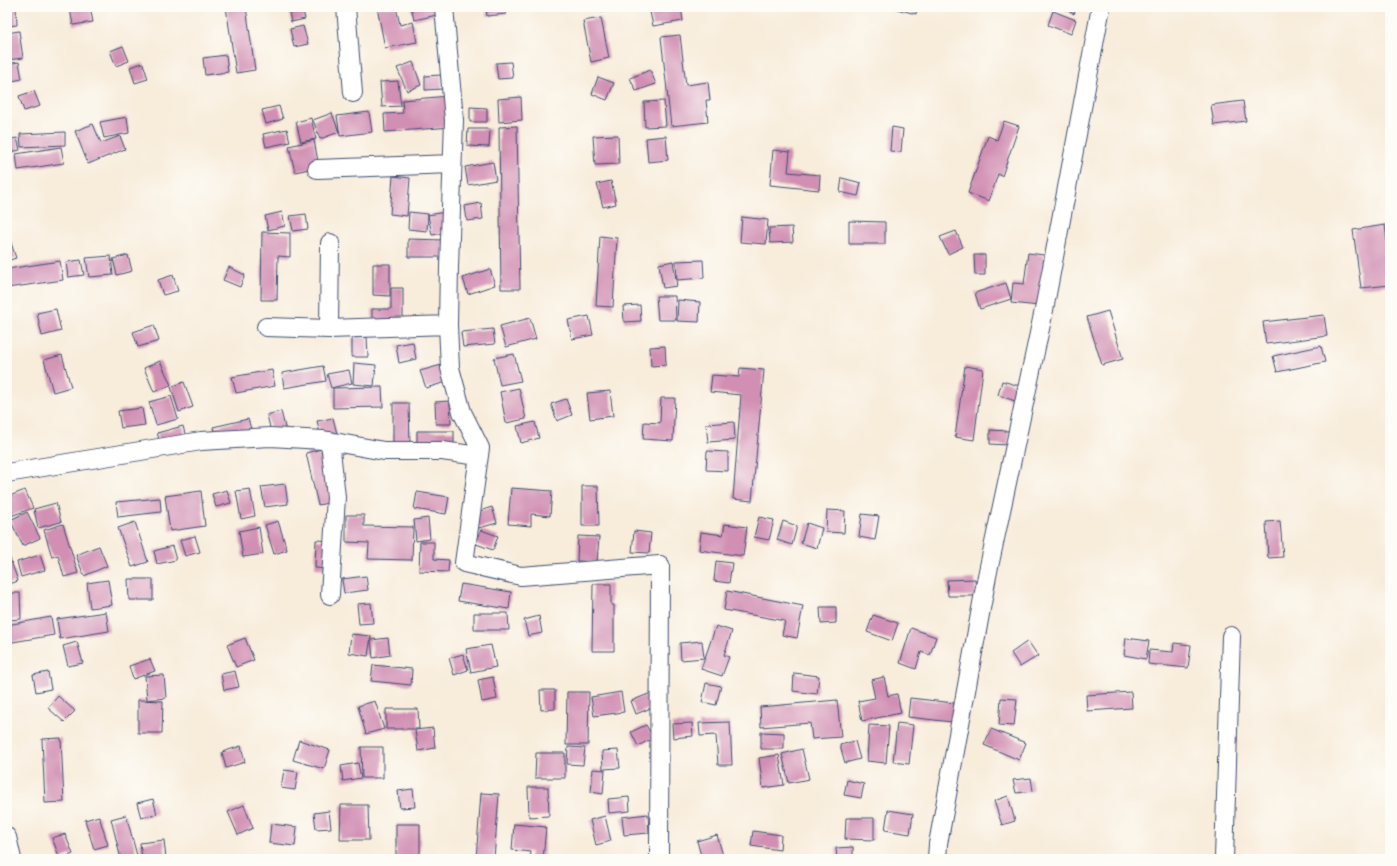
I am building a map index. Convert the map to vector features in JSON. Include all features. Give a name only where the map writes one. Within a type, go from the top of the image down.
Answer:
[{"type":"street","points":[[346,7],[353,93]]},
{"type":"street","points":[[444,7],[454,120],[448,325],[450,368],[462,412],[480,448],[464,563],[522,576],[660,565],[659,859]]},
{"type":"street","points":[[937,859],[938,844],[987,576],[1044,310],[1101,7]]},
{"type":"street","points":[[317,169],[452,164]]},
{"type":"street","points":[[329,329],[330,243]]},
{"type":"street","points":[[266,328],[329,329],[448,325]]},
{"type":"street","points":[[7,473],[201,441],[270,437],[330,441],[384,451],[442,451],[479,456]]},
{"type":"street","points":[[330,441],[336,498],[330,595]]},
{"type":"street","points":[[1224,859],[1231,636]]},
{"type":"street","points":[[7,837],[12,859]]},
{"type":"building","points":[[7,7],[16,7],[17,25],[7,26]]},
{"type":"building","points":[[90,7],[93,22],[73,25],[70,9]]},
{"type":"building","points":[[226,7],[246,7],[255,70],[236,73]]},
{"type":"building","points":[[288,7],[302,7],[305,19],[291,22]]},
{"type":"building","points":[[377,7],[396,7],[400,25],[413,22],[417,42],[385,48]]},
{"type":"building","points":[[411,7],[436,7],[437,15],[414,20]]},
{"type":"building","points":[[486,7],[505,7],[506,14],[487,16]]},
{"type":"building","points":[[585,7],[605,7],[604,11],[585,9]]},
{"type":"building","points":[[649,7],[681,7],[683,21],[653,26]]},
{"type":"building","points":[[889,7],[917,7],[916,14]]},
{"type":"building","points":[[1061,7],[1077,7],[1074,14]]},
{"type":"building","points":[[1053,11],[1076,20],[1071,34],[1048,25]]},
{"type":"building","points":[[601,18],[609,58],[591,62],[583,21]]},
{"type":"building","points":[[303,26],[308,44],[294,47],[290,29]]},
{"type":"building","points":[[19,31],[23,58],[8,60],[7,33]]},
{"type":"building","points":[[680,35],[686,85],[708,82],[710,100],[706,100],[708,122],[671,126],[661,37]]},
{"type":"building","points":[[123,46],[129,61],[116,66],[110,51]]},
{"type":"building","points":[[226,55],[228,72],[205,75],[203,58]]},
{"type":"building","points":[[19,62],[22,79],[7,82],[7,64]]},
{"type":"building","points":[[413,62],[421,85],[407,91],[397,68]]},
{"type":"building","points":[[511,62],[513,78],[498,79],[496,63]]},
{"type":"building","points":[[143,63],[148,79],[135,83],[130,67]]},
{"type":"building","points":[[650,70],[656,84],[636,91],[630,78]]},
{"type":"building","points":[[441,75],[442,89],[425,90],[425,76]]},
{"type":"building","points":[[598,77],[614,83],[607,100],[592,94]]},
{"type":"building","points":[[398,81],[401,106],[382,107],[380,82]]},
{"type":"building","points":[[34,91],[40,106],[24,111],[19,96]]},
{"type":"building","points":[[449,96],[452,127],[385,132],[384,114],[403,113],[402,100]]},
{"type":"building","points":[[521,97],[522,120],[499,122],[498,99]]},
{"type":"building","points":[[664,101],[666,126],[645,127],[644,102]]},
{"type":"building","points":[[1243,101],[1246,121],[1214,125],[1211,105]]},
{"type":"building","points":[[279,106],[283,119],[266,124],[262,110]]},
{"type":"building","points":[[470,107],[487,108],[487,122],[470,122]]},
{"type":"building","points":[[369,112],[372,132],[340,136],[337,116]]},
{"type":"building","points":[[332,113],[339,132],[320,139],[313,120]]},
{"type":"building","points":[[127,117],[129,133],[104,138],[100,122]]},
{"type":"building","points":[[311,118],[316,139],[301,142],[296,122]]},
{"type":"building","points":[[1004,121],[1019,126],[1002,176],[998,174],[989,201],[968,193],[988,136],[997,140]]},
{"type":"building","points":[[93,124],[101,143],[120,136],[125,149],[88,164],[75,131]]},
{"type":"building","points":[[517,126],[520,289],[501,289],[499,127]]},
{"type":"building","points":[[892,127],[903,129],[901,152],[890,151]]},
{"type":"building","points":[[287,129],[290,142],[266,147],[263,134]]},
{"type":"building","points":[[468,129],[490,129],[489,147],[467,146]]},
{"type":"building","points":[[65,132],[65,145],[21,147],[20,134]]},
{"type":"building","points":[[618,135],[619,164],[595,165],[593,136]]},
{"type":"building","points":[[666,136],[668,160],[648,162],[646,138]]},
{"type":"building","points":[[17,138],[20,150],[7,153],[7,140]]},
{"type":"building","points":[[314,140],[319,167],[295,172],[289,146]]},
{"type":"building","points":[[61,147],[64,163],[18,170],[16,154]]},
{"type":"building","points":[[773,150],[790,152],[788,172],[820,175],[819,190],[770,185]]},
{"type":"building","points":[[493,162],[496,180],[468,185],[465,167]]},
{"type":"building","points":[[393,176],[410,178],[407,216],[390,214]]},
{"type":"building","points":[[842,178],[861,183],[858,196],[840,192]]},
{"type":"building","points":[[611,181],[616,204],[603,207],[597,184]]},
{"type":"building","points":[[481,203],[483,219],[467,221],[465,206]]},
{"type":"building","points":[[451,211],[455,231],[432,235],[428,215]]},
{"type":"building","points":[[282,212],[285,226],[268,230],[265,216]]},
{"type":"building","points":[[409,212],[428,214],[427,231],[408,229]]},
{"type":"building","points":[[306,214],[308,229],[293,231],[290,216]]},
{"type":"building","points":[[742,217],[768,220],[766,244],[740,242]]},
{"type":"building","points":[[849,221],[885,222],[885,244],[849,244]]},
{"type":"building","points":[[1385,225],[1390,263],[1390,285],[1361,288],[1353,230]]},
{"type":"building","points":[[792,227],[793,242],[770,243],[769,228]]},
{"type":"building","points":[[7,231],[16,258],[7,261]]},
{"type":"building","points":[[956,231],[963,247],[948,254],[940,237]]},
{"type":"building","points":[[262,232],[290,233],[290,257],[278,256],[277,300],[261,300]]},
{"type":"building","points":[[600,236],[617,238],[613,307],[596,306]]},
{"type":"building","points":[[408,239],[444,240],[444,257],[408,257]]},
{"type":"building","points":[[1028,253],[1044,255],[1039,306],[1011,303],[1013,283],[1024,284]]},
{"type":"building","points":[[128,255],[132,271],[117,275],[113,259]]},
{"type":"building","points":[[974,255],[985,255],[985,275],[975,275]]},
{"type":"building","points":[[111,256],[113,275],[89,277],[86,258]]},
{"type":"building","points":[[81,260],[84,275],[68,277],[66,262]]},
{"type":"building","points":[[703,260],[704,278],[677,280],[676,261]]},
{"type":"building","points":[[60,261],[63,280],[7,288],[7,269]]},
{"type":"building","points":[[673,261],[677,286],[663,288],[659,264]]},
{"type":"building","points":[[373,264],[390,264],[390,296],[373,295]]},
{"type":"building","points":[[229,267],[245,275],[240,287],[223,280]]},
{"type":"building","points":[[490,269],[495,285],[468,294],[463,278]]},
{"type":"building","points":[[173,275],[178,291],[163,295],[158,280]]},
{"type":"building","points":[[1006,283],[1011,299],[980,309],[975,293]]},
{"type":"building","points":[[391,288],[403,288],[403,326],[372,326],[372,309],[391,309]]},
{"type":"building","points":[[656,296],[675,296],[676,320],[658,320]]},
{"type":"building","points":[[678,300],[700,302],[699,322],[677,321]]},
{"type":"building","points":[[640,305],[641,321],[624,322],[623,306]]},
{"type":"building","points":[[56,309],[61,331],[42,336],[37,313]]},
{"type":"building","points":[[1108,311],[1123,359],[1102,365],[1087,317]]},
{"type":"building","points":[[1324,315],[1327,336],[1266,344],[1263,322]]},
{"type":"building","points":[[589,316],[593,335],[572,339],[568,320]]},
{"type":"building","points":[[530,318],[536,339],[506,347],[500,326]]},
{"type":"building","points":[[154,325],[159,341],[138,347],[133,332]]},
{"type":"building","points":[[493,329],[495,344],[463,347],[461,332]]},
{"type":"building","points":[[367,337],[368,357],[352,357],[352,338]]},
{"type":"building","points":[[413,342],[416,359],[399,363],[396,345]]},
{"type":"building","points":[[665,346],[666,365],[651,366],[650,347]]},
{"type":"building","points":[[1321,346],[1325,362],[1277,372],[1273,356]]},
{"type":"building","points":[[514,354],[521,381],[500,385],[494,358]]},
{"type":"building","points":[[62,355],[71,387],[53,392],[44,360]]},
{"type":"building","points":[[160,361],[171,385],[154,392],[144,368]]},
{"type":"building","points":[[354,363],[376,365],[374,386],[353,384]]},
{"type":"building","points":[[445,364],[450,381],[426,388],[420,371]]},
{"type":"building","points":[[323,366],[326,381],[284,388],[282,373]]},
{"type":"building","points":[[965,366],[983,369],[974,440],[955,437]]},
{"type":"building","points":[[740,368],[764,370],[752,501],[733,499],[741,395],[710,392],[712,375],[739,377]]},
{"type":"building","points":[[272,370],[275,386],[236,393],[232,377]]},
{"type":"building","points":[[349,370],[352,383],[331,388],[327,374]]},
{"type":"building","points":[[1002,381],[1020,386],[1015,401],[998,395]]},
{"type":"building","points":[[184,382],[193,407],[179,412],[171,387]]},
{"type":"building","points":[[382,387],[383,407],[333,408],[333,388]]},
{"type":"building","points":[[519,388],[526,419],[506,423],[500,392]]},
{"type":"building","points":[[610,391],[613,416],[590,419],[587,393]]},
{"type":"building","points":[[171,396],[178,419],[156,425],[149,402]]},
{"type":"building","points":[[661,398],[675,398],[673,441],[643,439],[644,422],[660,423]]},
{"type":"building","points":[[566,399],[572,415],[557,421],[551,404]]},
{"type":"building","points":[[450,401],[451,424],[436,424],[435,402]]},
{"type":"building","points":[[393,403],[409,403],[410,447],[393,447]]},
{"type":"building","points":[[142,408],[145,425],[121,428],[118,411]]},
{"type":"building","points":[[281,411],[287,436],[273,440],[267,415]]},
{"type":"building","points":[[333,418],[337,434],[321,438],[317,421]]},
{"type":"building","points":[[248,419],[252,432],[216,441],[213,427]]},
{"type":"building","points":[[535,422],[539,438],[521,443],[517,426]]},
{"type":"building","points":[[734,422],[735,440],[708,442],[706,424]]},
{"type":"building","points":[[183,426],[187,442],[162,448],[157,433]]},
{"type":"building","points":[[990,430],[1009,431],[1008,445],[990,444]]},
{"type":"building","points":[[417,431],[454,431],[454,449],[417,449]]},
{"type":"building","points":[[321,449],[333,502],[318,505],[306,453]]},
{"type":"building","points":[[707,451],[728,452],[728,471],[706,470]]},
{"type":"building","points":[[285,484],[288,504],[265,507],[261,487]]},
{"type":"building","points":[[582,486],[598,486],[599,526],[582,526]]},
{"type":"building","points":[[511,488],[552,491],[550,516],[531,514],[531,526],[508,524]]},
{"type":"building","points":[[250,489],[255,516],[241,519],[236,491]]},
{"type":"building","points":[[25,490],[33,508],[8,517],[7,497]]},
{"type":"building","points":[[227,490],[231,503],[216,507],[212,494]]},
{"type":"building","points":[[201,491],[205,526],[170,531],[165,496]]},
{"type":"building","points":[[417,492],[449,497],[446,514],[414,509]]},
{"type":"building","points":[[160,498],[161,512],[118,517],[116,502]]},
{"type":"building","points":[[56,503],[61,522],[38,528],[34,509]]},
{"type":"building","points":[[492,507],[497,523],[479,528],[474,513]]},
{"type":"building","points":[[827,510],[845,511],[844,533],[826,532]]},
{"type":"building","points":[[27,512],[40,538],[23,546],[10,520]]},
{"type":"building","points":[[862,514],[879,516],[875,540],[859,537]]},
{"type":"building","points":[[346,515],[364,515],[364,526],[413,527],[412,560],[368,559],[369,543],[346,542]]},
{"type":"building","points":[[759,517],[774,520],[769,540],[754,537]]},
{"type":"building","points":[[428,518],[430,539],[416,541],[414,520]]},
{"type":"building","points":[[278,521],[287,550],[274,554],[265,525]]},
{"type":"building","points":[[783,521],[797,526],[792,545],[777,540]]},
{"type":"building","points":[[1280,521],[1283,557],[1268,558],[1266,522]]},
{"type":"building","points":[[135,522],[148,562],[132,567],[118,528]]},
{"type":"building","points":[[807,523],[822,528],[817,548],[801,543]]},
{"type":"building","points":[[63,524],[78,573],[64,577],[58,555],[52,557],[44,530]]},
{"type":"building","points":[[725,524],[747,527],[743,556],[699,550],[701,532],[723,535]]},
{"type":"building","points":[[259,527],[263,554],[243,557],[239,531]]},
{"type":"building","points":[[481,530],[498,536],[493,550],[476,544]]},
{"type":"building","points":[[634,531],[651,533],[649,553],[632,552]]},
{"type":"building","points":[[195,536],[200,552],[185,556],[180,540]]},
{"type":"building","points":[[578,536],[599,537],[597,562],[577,561]]},
{"type":"building","points":[[316,540],[332,541],[331,569],[315,568]]},
{"type":"building","points":[[420,542],[434,542],[434,559],[449,560],[448,572],[419,571]]},
{"type":"building","points":[[99,546],[107,566],[84,576],[76,555]]},
{"type":"building","points":[[172,546],[176,560],[157,564],[154,551]]},
{"type":"building","points":[[7,550],[18,581],[7,585]]},
{"type":"building","points":[[40,555],[45,570],[21,577],[17,562]]},
{"type":"building","points":[[716,561],[732,563],[729,583],[714,581]]},
{"type":"building","points":[[366,576],[368,590],[344,593],[342,579]]},
{"type":"building","points":[[128,579],[153,579],[153,600],[129,600]]},
{"type":"building","points":[[975,579],[976,596],[948,596],[947,580]]},
{"type":"building","points":[[108,580],[112,605],[90,608],[87,583]]},
{"type":"building","points":[[461,584],[511,592],[509,609],[458,601]]},
{"type":"building","points":[[593,584],[611,584],[611,605],[614,605],[614,651],[592,651]]},
{"type":"building","points":[[727,591],[803,606],[797,638],[782,635],[785,621],[724,610]]},
{"type":"building","points":[[7,593],[20,593],[21,619],[7,620]]},
{"type":"building","points":[[371,603],[373,623],[359,624],[357,604]]},
{"type":"building","points":[[820,607],[836,607],[836,623],[821,624]]},
{"type":"building","points":[[106,612],[109,631],[60,639],[57,619]]},
{"type":"building","points":[[474,613],[508,613],[509,630],[474,630]]},
{"type":"building","points":[[873,615],[898,623],[892,641],[867,632]]},
{"type":"building","points":[[539,616],[542,633],[528,636],[524,620]]},
{"type":"building","points":[[51,617],[54,635],[7,643],[7,625]]},
{"type":"building","points":[[716,626],[732,631],[724,655],[729,657],[722,676],[701,669]]},
{"type":"building","points":[[911,628],[936,637],[930,655],[921,652],[916,669],[900,663]]},
{"type":"building","points":[[351,634],[371,636],[368,656],[349,653]]},
{"type":"building","points":[[245,638],[254,660],[236,667],[227,645]]},
{"type":"building","points":[[388,638],[390,655],[373,658],[371,640]]},
{"type":"building","points":[[1126,638],[1149,641],[1146,659],[1124,655]]},
{"type":"building","points":[[702,641],[704,658],[681,660],[680,643]]},
{"type":"building","points":[[1028,641],[1038,656],[1020,667],[1011,653]]},
{"type":"building","points":[[77,642],[83,663],[68,666],[63,646]]},
{"type":"building","points":[[1174,643],[1191,645],[1188,668],[1148,664],[1149,650],[1173,652]]},
{"type":"building","points":[[491,645],[496,667],[471,672],[466,649]]},
{"type":"building","points":[[463,654],[468,670],[454,675],[449,658]]},
{"type":"building","points":[[150,659],[155,671],[133,679],[129,666]]},
{"type":"building","points":[[373,665],[412,669],[411,685],[371,681]]},
{"type":"building","points":[[235,671],[239,687],[224,690],[221,674]]},
{"type":"building","points":[[48,672],[51,689],[36,692],[33,675]]},
{"type":"building","points":[[794,673],[819,676],[817,694],[793,691]]},
{"type":"building","points":[[164,675],[166,698],[147,700],[145,676]]},
{"type":"building","points":[[493,677],[497,699],[482,702],[478,680]]},
{"type":"building","points":[[884,677],[888,696],[897,694],[901,713],[862,721],[858,701],[875,698],[871,680]]},
{"type":"building","points":[[706,683],[721,686],[716,705],[702,702]]},
{"type":"building","points":[[540,690],[555,690],[555,709],[541,710]]},
{"type":"building","points":[[567,692],[589,692],[588,745],[566,745]]},
{"type":"building","points":[[621,692],[624,712],[594,716],[591,697]]},
{"type":"building","points":[[1131,692],[1132,708],[1087,711],[1086,695]]},
{"type":"building","points":[[651,693],[656,706],[636,714],[631,701]]},
{"type":"building","points":[[58,696],[75,711],[64,722],[48,708]]},
{"type":"building","points":[[910,698],[954,703],[952,722],[908,717]]},
{"type":"building","points":[[1001,698],[1017,699],[1014,726],[999,725]]},
{"type":"building","points":[[138,700],[163,701],[162,733],[138,733]]},
{"type":"building","points":[[837,700],[841,737],[812,739],[810,723],[761,727],[760,707]]},
{"type":"building","points":[[375,701],[384,729],[366,734],[358,706]]},
{"type":"building","points":[[386,709],[418,709],[419,729],[386,729]]},
{"type":"building","points":[[730,722],[732,765],[718,765],[716,735],[700,736],[699,723]]},
{"type":"building","points":[[692,723],[693,736],[673,738],[672,724]]},
{"type":"building","points":[[897,723],[913,725],[909,764],[893,762]]},
{"type":"building","points":[[646,725],[653,738],[638,746],[631,732]]},
{"type":"building","points":[[869,725],[889,726],[886,763],[867,761]]},
{"type":"building","points":[[433,728],[435,748],[418,751],[415,730]]},
{"type":"building","points":[[991,729],[1026,743],[1019,760],[984,745]]},
{"type":"building","points":[[761,732],[784,733],[784,749],[761,749]]},
{"type":"building","points":[[61,738],[64,802],[45,803],[42,739]]},
{"type":"building","points":[[299,740],[330,750],[324,769],[293,760]]},
{"type":"building","points":[[855,741],[860,759],[845,763],[840,745]]},
{"type":"building","points":[[241,746],[245,762],[226,768],[222,752]]},
{"type":"building","points":[[361,747],[383,747],[383,778],[362,778]]},
{"type":"building","points":[[568,747],[585,748],[583,765],[567,764]]},
{"type":"building","points":[[802,749],[809,779],[789,783],[782,754]]},
{"type":"building","points":[[618,750],[620,768],[603,769],[602,751]]},
{"type":"building","points":[[536,753],[565,753],[565,778],[535,778]]},
{"type":"building","points":[[779,755],[784,785],[763,788],[759,758]]},
{"type":"building","points":[[358,763],[361,778],[343,781],[341,766]]},
{"type":"building","points":[[593,769],[605,770],[603,794],[591,792]]},
{"type":"building","points":[[284,770],[298,772],[295,790],[281,788]]},
{"type":"building","points":[[1031,778],[1033,791],[1016,793],[1013,780]]},
{"type":"building","points":[[847,780],[864,784],[861,798],[844,795]]},
{"type":"building","points":[[528,787],[548,787],[549,816],[529,817]]},
{"type":"building","points":[[413,789],[415,807],[400,808],[398,791]]},
{"type":"building","points":[[481,793],[499,794],[494,859],[476,859]]},
{"type":"building","points":[[1008,796],[1015,821],[1002,825],[994,801]]},
{"type":"building","points":[[629,797],[630,811],[609,813],[608,799]]},
{"type":"building","points":[[153,799],[157,814],[141,818],[137,803]]},
{"type":"building","points":[[244,805],[253,828],[238,835],[228,812]]},
{"type":"building","points":[[341,805],[368,805],[369,840],[340,840]]},
{"type":"building","points":[[888,810],[913,814],[910,834],[885,830]]},
{"type":"building","points":[[329,811],[331,828],[316,829],[314,813]]},
{"type":"building","points":[[648,814],[649,833],[624,835],[622,817]]},
{"type":"building","points":[[126,815],[138,859],[121,859],[111,819]]},
{"type":"building","points":[[99,816],[108,845],[94,849],[85,820]]},
{"type":"building","points":[[605,816],[611,841],[596,845],[590,820]]},
{"type":"building","points":[[846,818],[874,818],[874,840],[845,839]]},
{"type":"building","points":[[271,824],[297,827],[295,846],[269,843]]},
{"type":"building","points":[[396,824],[420,824],[420,857],[396,858]]},
{"type":"building","points":[[514,824],[546,827],[543,859],[530,859],[531,852],[512,850]]},
{"type":"building","points":[[753,831],[781,835],[780,850],[751,846]]},
{"type":"building","points":[[65,834],[73,854],[60,859],[52,838]]},
{"type":"building","points":[[717,835],[724,859],[702,859],[697,841]]},
{"type":"building","points":[[164,840],[166,859],[142,859],[140,843]]},
{"type":"building","points":[[853,847],[853,859],[837,859],[836,848]]}]
